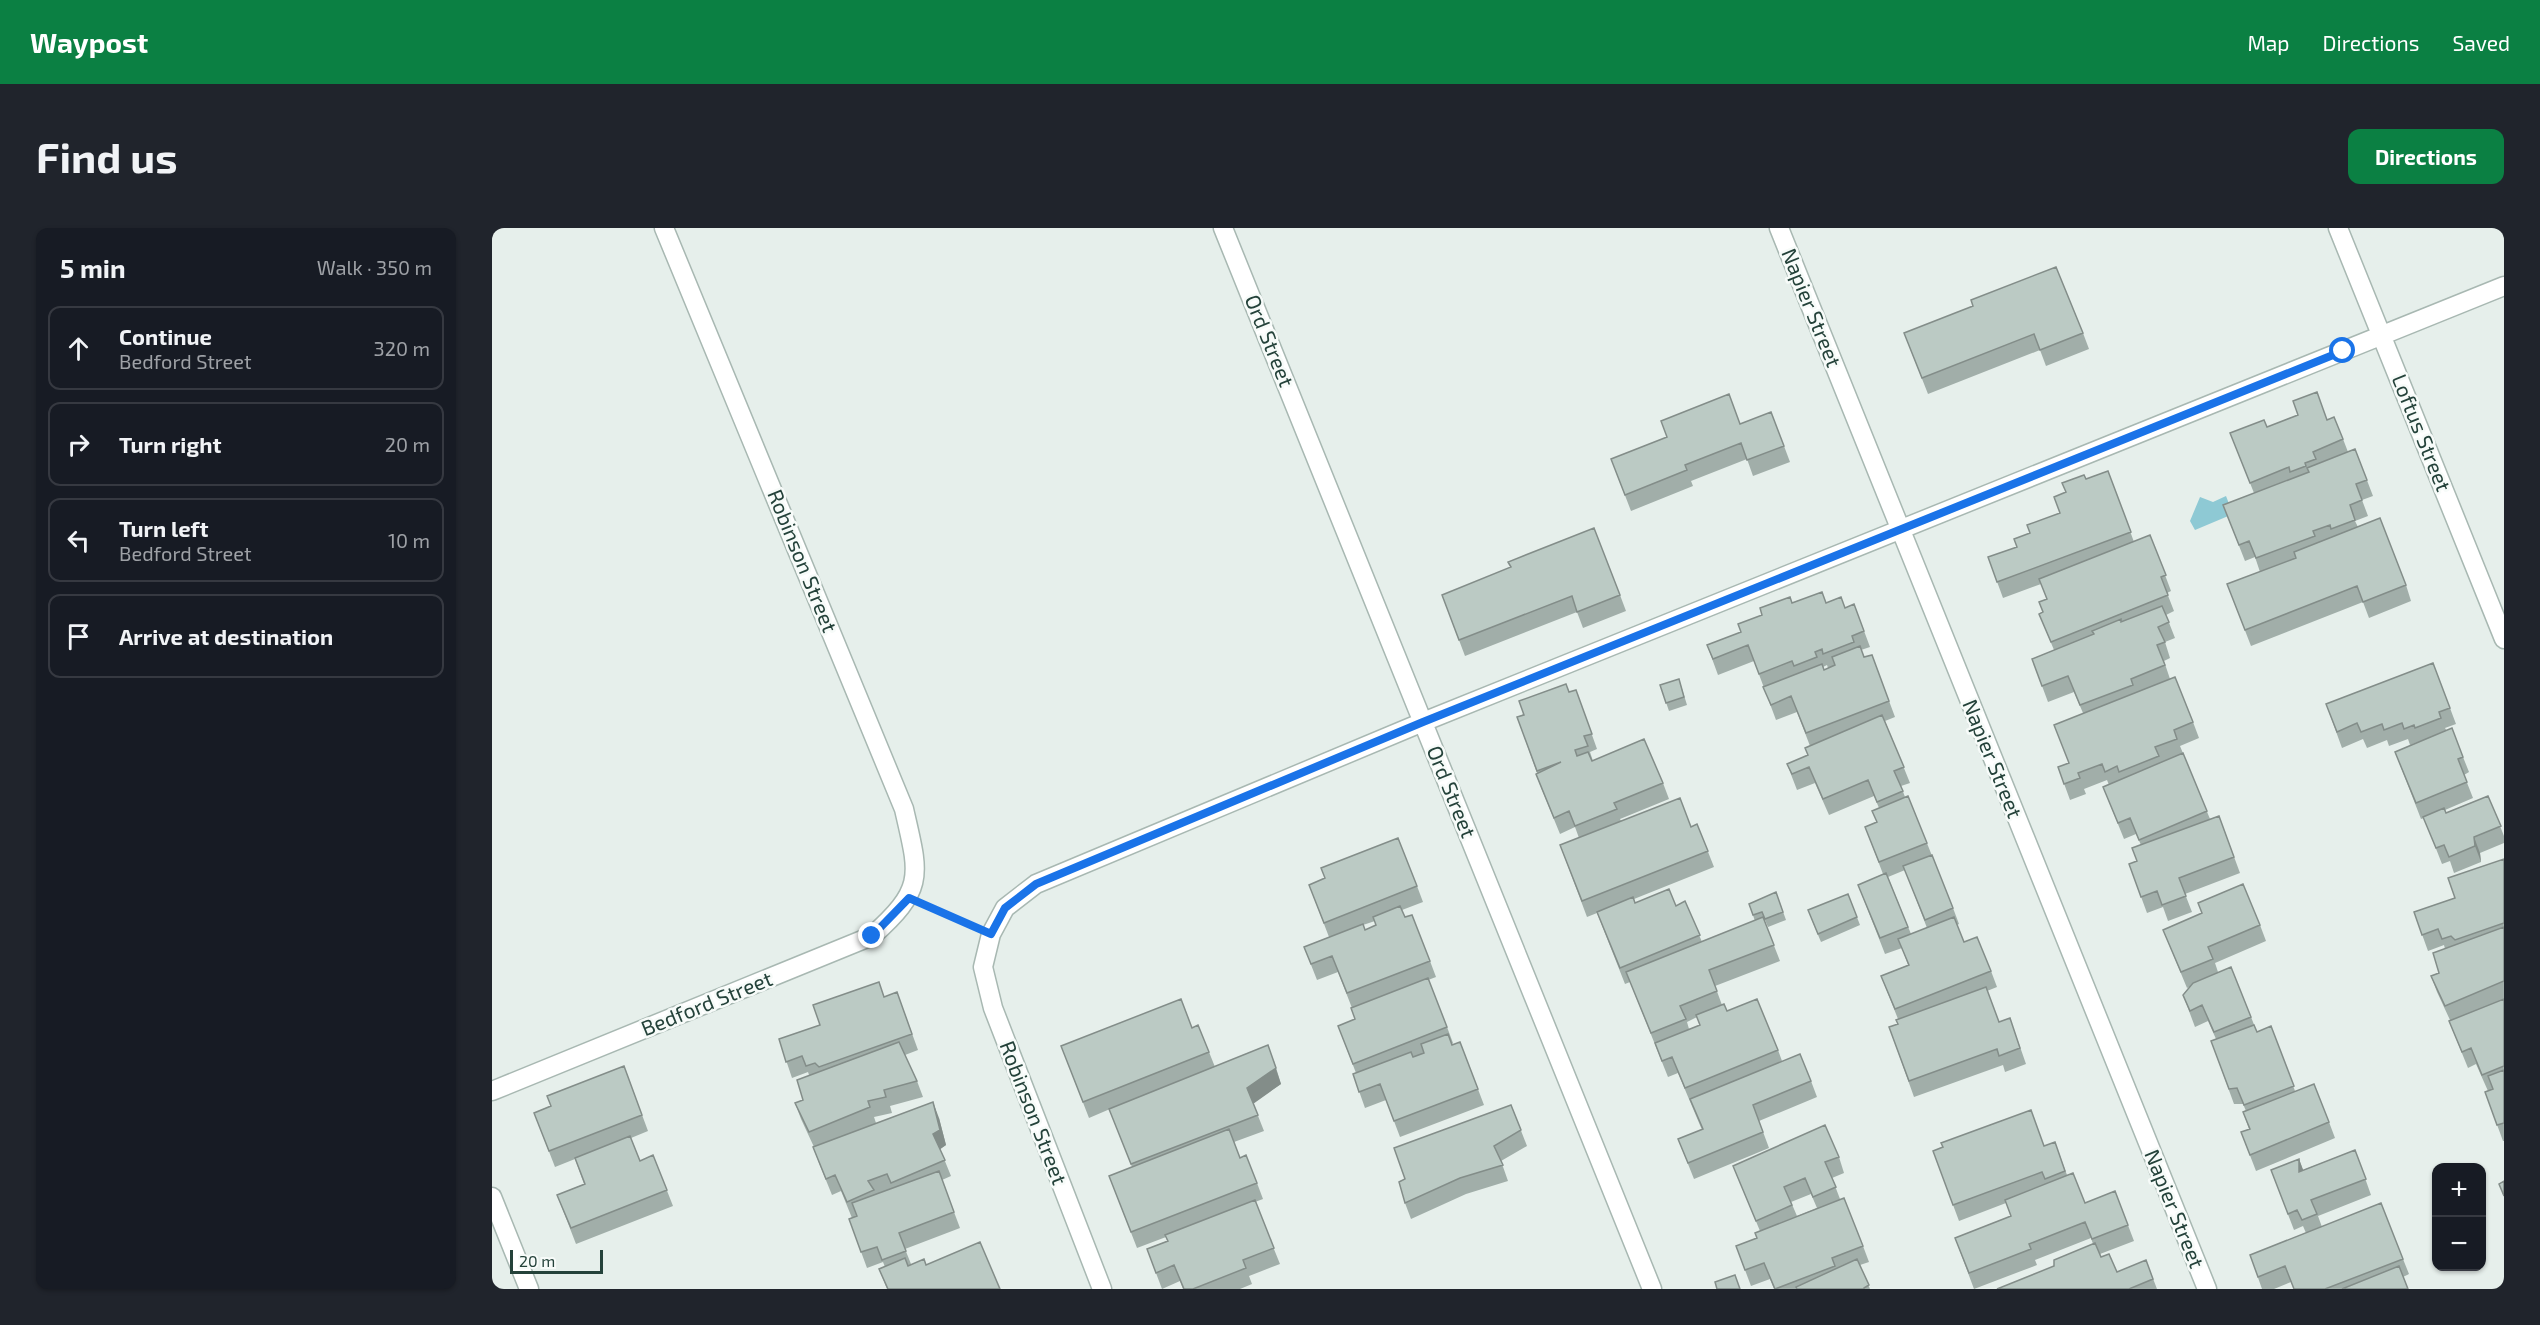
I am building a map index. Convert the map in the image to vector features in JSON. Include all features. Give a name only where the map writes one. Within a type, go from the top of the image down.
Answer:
[{"type":"street","name":"Robinson Street","points":[[664,228],[904,809],[916,876],[909,898]]},
{"type":"street","name":"Ord Street","points":[[1223,228],[1652,1289]]},
{"type":"street","name":"Napier Street","points":[[1779,228],[2207,1289]]},
{"type":"street","name":"Loftus Street","points":[[2338,228],[2504,639]]},
{"type":"street","points":[[991,934],[1005,908],[1036,884],[1423,722],[2504,286]]},
{"type":"street","name":"Bedford Street","points":[[492,1091],[872,936],[909,898]]},
{"type":"street","name":"Robinson Street","points":[[991,934],[983,966],[993,1008],[1101,1289]]},
{"type":"street","points":[[492,1197],[529,1289]]},
{"type":"path","points":[[909,898],[991,934]]},
{"type":"water","points":[[2226,496],[2233,514],[2195,530],[2190,521],[2200,497],[2213,502]]},
{"type":"building","points":[[2056,267],[2083,333],[2040,350],[2034,334],[1922,378],[1904,333],[1973,306],[1971,300]]},
{"type":"building","points":[[2317,392],[2327,420],[2334,417],[2343,439],[2313,452],[2316,459],[2305,463],[2306,466],[2290,472],[2289,467],[2250,483],[2230,433],[2264,420],[2267,427],[2298,415],[2293,401]]},
{"type":"building","points":[[1729,394],[1740,424],[1771,412],[1784,446],[1747,460],[1741,443],[1685,465],[1687,470],[1625,495],[1611,459],[1667,437],[1661,421]]},
{"type":"building","points":[[2355,449],[2367,480],[2356,484],[2362,500],[2350,505],[2355,520],[2331,529],[2330,525],[2313,531],[2315,536],[2256,558],[2249,541],[2239,545],[2223,505],[2309,472],[2307,468]]},
{"type":"building","points":[[2108,471],[2131,532],[1997,582],[1988,557],[2017,547],[2014,539],[2030,533],[2027,525],[2060,513],[2054,497],[2066,492],[2062,483],[2084,475],[2086,479]]},
{"type":"building","points":[[2380,518],[2406,585],[2363,602],[2357,586],[2245,630],[2227,584],[2296,558],[2294,552]]},
{"type":"building","points":[[1594,528],[1620,595],[1577,612],[1572,596],[1459,640],[1442,595],[1511,567],[1508,562]]},
{"type":"building","points":[[2150,535],[2166,575],[2161,577],[2168,595],[2051,642],[2039,614],[2043,612],[2039,602],[2047,599],[2039,579]]},
{"type":"building","points":[[1822,592],[1826,603],[1841,597],[1845,608],[1854,604],[1864,631],[1852,636],[1854,642],[1823,654],[1822,649],[1815,652],[1817,657],[1794,666],[1792,661],[1759,674],[1748,645],[1713,659],[1707,645],[1741,632],[1738,624],[1762,615],[1760,608],[1790,597],[1792,603]]},
{"type":"building","points":[[2162,606],[2169,622],[2158,627],[2165,642],[2157,645],[2165,665],[2131,679],[2133,685],[2080,705],[2068,676],[2042,686],[2032,659],[2094,634],[2092,631],[2121,619],[2121,622]]},
{"type":"building","points":[[1860,646],[1864,657],[1872,655],[1889,701],[1806,733],[1791,696],[1771,705],[1763,687],[1822,664],[1824,670],[1835,665],[1832,657]]},
{"type":"building","points":[[2433,663],[2450,708],[2439,712],[2441,718],[2415,728],[2414,725],[2404,729],[2402,723],[2384,730],[2382,724],[2361,732],[2357,723],[2337,732],[2326,704]]},
{"type":"building","points":[[2175,677],[2193,722],[2174,730],[2177,739],[2155,747],[2159,756],[2119,772],[2117,766],[2105,772],[2102,764],[2078,773],[2080,778],[2064,784],[2058,767],[2069,763],[2054,725]]},
{"type":"building","points":[[1679,679],[1684,697],[1666,703],[1660,685]]},
{"type":"building","points":[[1566,684],[1569,692],[1576,690],[1592,734],[1584,736],[1588,746],[1575,750],[1577,756],[1588,752],[1592,761],[1644,739],[1663,783],[1614,803],[1617,809],[1575,826],[1569,811],[1554,818],[1536,774],[1561,762],[1537,771],[1517,717],[1524,715],[1519,701]]},
{"type":"building","points":[[1882,715],[1904,767],[1894,771],[1903,791],[1877,802],[1868,780],[1823,799],[1809,767],[1792,774],[1787,764],[1808,755],[1805,748]]},
{"type":"building","points":[[2452,728],[2463,757],[2458,759],[2467,782],[2416,803],[2395,752]]},
{"type":"building","points":[[2183,753],[2207,811],[2139,840],[2130,818],[2118,823],[2103,787]]},
{"type":"building","points":[[1908,796],[1927,843],[1879,862],[1865,827],[1877,822],[1872,811]]},
{"type":"building","points":[[2488,796],[2501,826],[2474,837],[2475,846],[2449,857],[2444,845],[2436,848],[2423,817],[2444,808],[2446,813]]},
{"type":"building","points":[[1680,798],[1691,827],[1697,824],[1708,851],[1582,901],[1560,845]]},
{"type":"building","points":[[2219,816],[2234,857],[2179,878],[2186,896],[2162,905],[2157,891],[2141,897],[2129,864],[2137,861],[2132,848]]},
{"type":"building","points":[[1398,838],[1417,886],[1324,923],[1309,885],[1325,878],[1321,868]]},
{"type":"building","points":[[1932,855],[1953,908],[1925,920],[1903,866]]},
{"type":"building","points":[[2504,859],[2504,923],[2455,940],[2451,936],[2442,939],[2438,929],[2422,935],[2414,912],[2455,898],[2448,878]]},
{"type":"building","points":[[1886,873],[1908,927],[1880,938],[1858,885]]},
{"type":"building","points":[[2243,884],[2260,925],[2208,947],[2213,959],[2181,972],[2163,930],[2202,913],[2198,903]]},
{"type":"building","points":[[1669,889],[1676,906],[1685,901],[1700,935],[1620,968],[1597,912],[1633,897],[1635,903]]},
{"type":"building","points":[[1776,892],[1783,912],[1765,919],[1762,912],[1753,915],[1749,904]]},
{"type":"building","points":[[1848,894],[1857,917],[1818,934],[1808,910]]},
{"type":"building","points":[[1400,906],[1405,917],[1412,915],[1430,961],[1347,993],[1332,956],[1311,964],[1304,947],[1363,924],[1365,930],[1376,925],[1373,917]]},
{"type":"building","points":[[1763,917],[1774,945],[1709,970],[1717,991],[1680,1006],[1686,1019],[1651,1033],[1626,972]]},
{"type":"building","points":[[1954,917],[1964,942],[1977,937],[1991,971],[1895,1009],[1881,976],[1909,965],[1898,939]]},
{"type":"building","points":[[2504,927],[2504,981],[2445,1006],[2431,976],[2439,973],[2433,953]]},
{"type":"building","points":[[2231,967],[2251,1017],[2214,1032],[2202,1005],[2190,1011],[2183,995],[2193,983]]},
{"type":"building","points":[[1428,978],[1447,1027],[1353,1064],[1338,1026],[1355,1019],[1351,1008]]},
{"type":"building","points":[[879,982],[884,997],[897,992],[912,1034],[819,1067],[815,1063],[806,1066],[802,1056],[786,1062],[779,1039],[820,1025],[813,1005]]},
{"type":"building","points":[[1986,987],[1999,1022],[2010,1018],[2020,1048],[1999,1056],[1997,1049],[1909,1081],[1889,1027],[1898,1024],[1896,1020]]},
{"type":"building","points":[[1181,999],[1192,1028],[1198,1025],[1209,1052],[1083,1102],[1061,1046]]},
{"type":"building","points":[[1757,999],[1778,1050],[1685,1088],[1672,1057],[1662,1061],[1655,1043],[1700,1025],[1696,1015],[1724,1004],[1727,1011]]},
{"type":"building","points":[[2504,999],[2504,1066],[2482,1075],[2471,1048],[2462,1052],[2449,1021]]},
{"type":"building","points":[[2254,1025],[2257,1032],[2271,1026],[2294,1086],[2244,1105],[2237,1088],[2229,1089],[2211,1041]]},
{"type":"building","points":[[1448,1034],[1452,1045],[1460,1042],[1478,1089],[1394,1121],[1380,1084],[1359,1092],[1353,1074],[1411,1052],[1413,1057],[1424,1053],[1421,1044]]},
{"type":"building","points":[[899,1042],[917,1081],[884,1090],[886,1097],[868,1101],[870,1107],[809,1132],[795,1103],[803,1100],[797,1080]]},
{"type":"building","points":[[1268,1045],[1276,1068],[1247,1088],[1258,1115],[1131,1164],[1109,1109]]},
{"type":"building","points":[[1800,1054],[1811,1081],[1753,1105],[1763,1132],[1688,1163],[1678,1139],[1703,1129],[1690,1099]]},
{"type":"building","points":[[624,1066],[642,1115],[549,1151],[534,1113],[551,1106],[547,1096]]},
{"type":"building","points":[[2504,1070],[2504,1123],[2497,1125],[2485,1092],[2493,1089],[2488,1076]]},
{"type":"building","points":[[2314,1084],[2329,1122],[2250,1155],[2241,1132],[2250,1129],[2243,1112]]},
{"type":"building","points":[[933,1102],[940,1130],[933,1134],[945,1160],[891,1183],[887,1174],[868,1181],[874,1190],[847,1202],[835,1175],[826,1179],[813,1147]]},
{"type":"building","points":[[1511,1105],[1521,1130],[1494,1146],[1503,1165],[1460,1178],[1405,1203],[1399,1182],[1405,1179],[1394,1148]]},
{"type":"building","points":[[2031,1110],[2044,1146],[2055,1142],[2065,1171],[2045,1179],[2042,1172],[1953,1205],[1933,1151],[1943,1147],[1941,1143]]},
{"type":"building","points":[[1825,1125],[1839,1157],[1825,1162],[1836,1187],[1813,1197],[1805,1178],[1784,1187],[1792,1205],[1756,1221],[1733,1166]]},
{"type":"building","points":[[1229,1129],[1240,1158],[1246,1155],[1257,1183],[1131,1232],[1109,1176]]},
{"type":"building","points":[[630,1136],[640,1161],[653,1155],[667,1190],[571,1228],[557,1195],[585,1184],[575,1158]]},
{"type":"building","points":[[2355,1150],[2366,1179],[2311,1200],[2317,1214],[2302,1220],[2297,1210],[2288,1214],[2271,1170],[2299,1159],[2299,1172]]},
{"type":"building","points":[[939,1171],[954,1212],[899,1233],[906,1251],[882,1260],[877,1247],[861,1252],[849,1219],[857,1216],[852,1203]]},
{"type":"building","points":[[2073,1173],[2085,1203],[2115,1191],[2128,1225],[2092,1239],[2085,1222],[2029,1244],[2031,1249],[1969,1273],[1955,1238],[2011,1216],[2005,1200]]},
{"type":"building","points":[[2504,1181],[2504,1196],[2499,1184]]},
{"type":"building","points":[[1844,1198],[1863,1246],[1832,1258],[1835,1266],[1775,1289],[1764,1263],[1745,1270],[1736,1246],[1757,1238],[1755,1233]]},
{"type":"building","points":[[1255,1200],[1274,1248],[1243,1260],[1246,1268],[1193,1289],[1184,1289],[1174,1265],[1156,1273],[1147,1249],[1168,1241],[1165,1235]]},
{"type":"building","points":[[2381,1203],[2403,1259],[2325,1289],[2294,1289],[2285,1266],[2258,1277],[2250,1255]]},
{"type":"building","points":[[980,1242],[1000,1289],[888,1289],[879,1269],[905,1258],[908,1266],[924,1259],[926,1265]]},
{"type":"building","points":[[2095,1243],[2101,1257],[2109,1254],[2117,1272],[2146,1260],[2153,1279],[2129,1289],[1997,1289],[2054,1266],[2054,1260]]},
{"type":"building","points":[[1857,1259],[1869,1285],[1864,1289],[1797,1289],[1796,1287]]},
{"type":"building","points":[[2399,1266],[2408,1289],[2342,1289]]},
{"type":"building","points":[[1735,1275],[1740,1289],[1717,1289],[1715,1282]]},
{"type":"route","points":[[872,936],[909,898],[991,934],[1005,908],[1036,884],[1423,722],[2343,351]]}]
